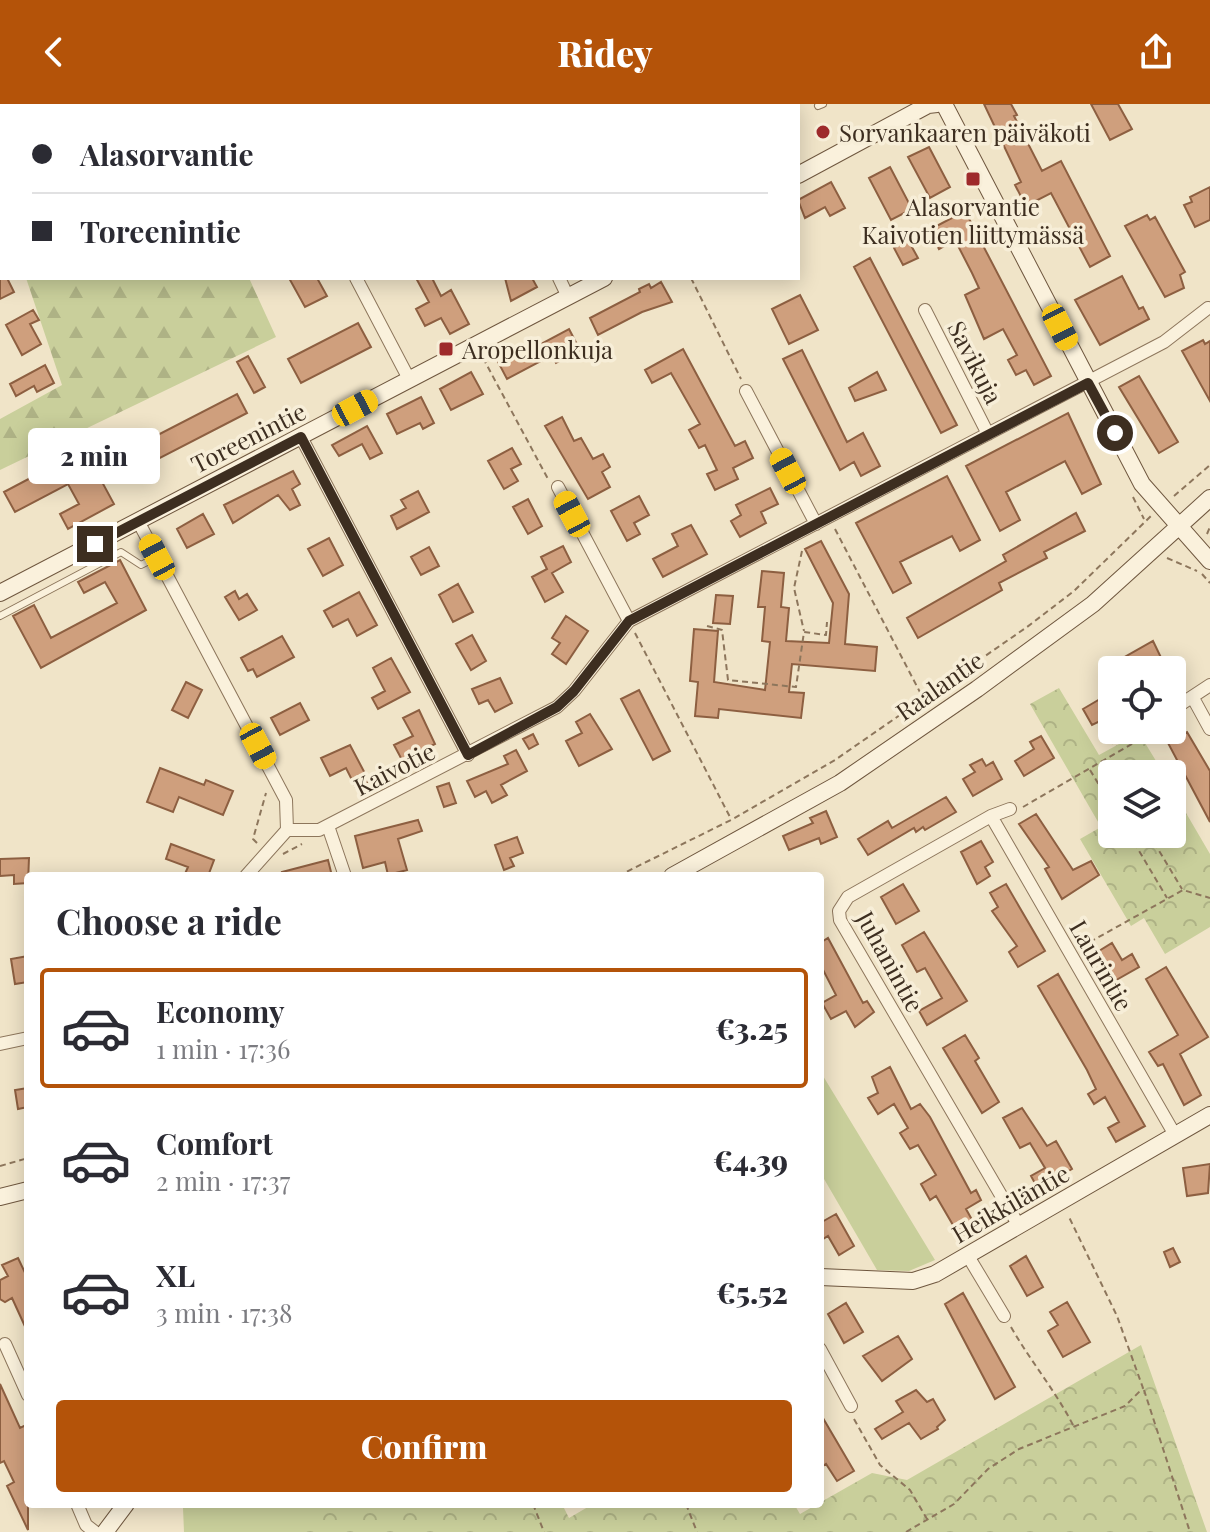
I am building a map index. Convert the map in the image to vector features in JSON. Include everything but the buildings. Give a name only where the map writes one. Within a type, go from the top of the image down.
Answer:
[{"type":"street","points":[[800,174],[928,105],[937,104]]},
{"type":"street","points":[[944,104],[1142,484],[1210,561]]},
{"type":"street","points":[[357,280],[409,379]]},
{"type":"street","points":[[560,280],[568,297]]},
{"type":"street","name":"Toreenintie","points":[[0,593],[600,280]]},
{"type":"street","name":"Kaivotie","points":[[287,830],[309,832],[328,826],[557,707],[574,691],[629,621],[1164,342],[1208,308]]},
{"type":"street","name":"Savikuja","points":[[925,310],[988,434]]},
{"type":"street","points":[[746,391],[816,524]]},
{"type":"street","points":[[301,437],[468,755]]},
{"type":"street","points":[[558,487],[629,621]]},
{"type":"street","name":"Raalantie","points":[[679,872],[840,783],[1093,604],[1210,498]]},
{"type":"street","points":[[138,521],[286,800],[287,830],[249,872]]},
{"type":"street","points":[[1186,702],[1210,685]]},
{"type":"street","points":[[1193,698],[1210,729]]},
{"type":"street","name":"Juhanintie","points":[[1010,809],[991,816],[848,897],[839,911],[840,920],[1019,1226]]},
{"type":"street","name":"Laurintie","points":[[991,816],[1175,1135]]},
{"type":"street","points":[[328,826],[344,872]]},
{"type":"street","points":[[0,1044],[24,1039]]},
{"type":"street","name":"Heikkiläntie","points":[[824,1277],[913,1281],[968,1256],[1210,1115]]},
{"type":"street","points":[[0,1197],[24,1191]]},
{"type":"street","points":[[968,1256],[1004,1316]]},
{"type":"street","points":[[5,1344],[24,1386]]},
{"type":"street","points":[[824,1356],[851,1406]]},
{"type":"street","points":[[79,1508],[86,1525],[95,1532]]},
{"type":"street","points":[[105,1532],[123,1508]]},
{"type":"lane","points":[[0,616],[121,552],[141,565],[157,557]]},
{"type":"path","points":[[692,280],[746,391]]},
{"type":"path","points":[[476,345],[545,478],[558,487]]},
{"type":"path","points":[[1188,484],[1210,465]]},
{"type":"path","points":[[829,518],[923,699]]},
{"type":"path","points":[[626,872],[731,820],[835,760],[1074,591],[1145,521]]},
{"type":"path","points":[[1157,547],[1166,557],[1186,563],[1210,583]]},
{"type":"path","points":[[707,626],[722,630],[728,680],[796,687],[804,632],[794,588],[802,551]]},
{"type":"path","points":[[629,621],[731,820]]},
{"type":"path","points":[[804,632],[826,635],[827,622]]},
{"type":"path","points":[[1107,760],[1133,744]]},
{"type":"path","points":[[1010,809],[1022,808],[1098,765]]},
{"type":"path","points":[[1090,770],[1098,783]]},
{"type":"path","points":[[269,786],[253,839],[273,861],[308,841]]},
{"type":"path","points":[[1137,848],[1167,899]]},
{"type":"path","points":[[1158,848],[1183,890],[1210,898]]},
{"type":"path","points":[[1070,954],[1183,890]]},
{"type":"path","points":[[0,1166],[24,1159]]},
{"type":"path","points":[[1068,1214],[1117,1316],[1190,1532]]},
{"type":"path","points":[[1004,1316],[1040,1377],[1053,1387],[1075,1428]]},
{"type":"path","points":[[906,1532],[954,1504],[988,1469],[1019,1449],[1125,1406],[1143,1388]]},
{"type":"path","points":[[851,1406],[854,1419],[880,1465],[910,1490],[928,1520]]},
{"type":"path","points":[[535,1508],[544,1532]]},
{"type":"path","points":[[688,1508],[697,1532]]},
{"type":"green space","points":[[27,280],[250,280],[276,337],[0,470],[0,419],[62,385]]},
{"type":"green space","points":[[1059,688],[1099,755],[1119,744],[1146,744],[1155,760],[1098,760],[1098,822],[1030,704]]},
{"type":"green space","points":[[1186,813],[1210,854],[1210,927],[1165,954],[1144,918],[1131,926],[1080,839],[1098,829],[1098,848],[1186,848]]},
{"type":"green space","points":[[824,1078],[935,1260],[909,1271],[877,1270],[824,1179]]},
{"type":"green space","points":[[1141,1345],[1207,1532],[300,1532],[299,1508],[564,1508],[569,1518],[586,1508],[796,1508],[800,1514],[811,1508],[824,1508],[824,1500],[872,1473],[907,1480]]},
{"type":"green space","points":[[183,1508],[336,1508],[540,1532],[184,1532]]},
{"type":"place","name":"Sorvankaaren päiväkoti","points":[[823,132]]},
{"type":"place","name":"Alasorvantie Kaivotien liittymässä","points":[[973,179]]},
{"type":"place","name":"Aropellonkuja","points":[[446,349]]},
{"type":"route","points":[[95,544],[301,437],[468,755],[557,707],[574,691],[629,621],[1088,383],[1115,433]]}]
